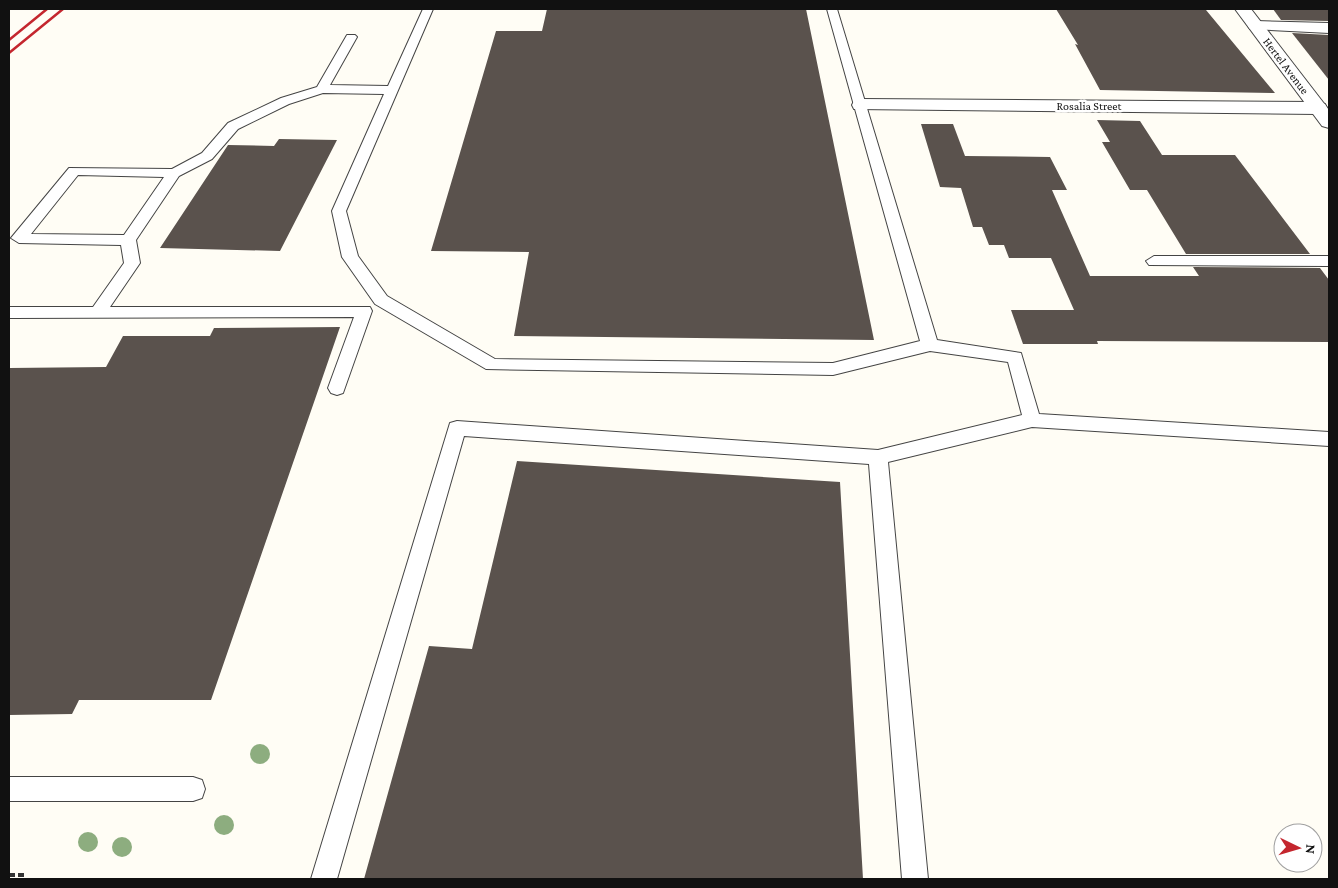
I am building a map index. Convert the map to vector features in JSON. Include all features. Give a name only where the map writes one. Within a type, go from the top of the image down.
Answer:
[{"type":"street","name":"Hertel Avenue","points":[[1243,9],[1324,115]]},
{"type":"street","points":[[1256,26],[1329,28]]},
{"type":"street","name":"Rosalia Street","points":[[860,105],[1324,115]]},
{"type":"lane","points":[[428,9],[339,211],[350,256],[381,300],[492,365],[832,369],[930,345],[1015,357],[1032,420]]},
{"type":"lane","points":[[832,9],[930,345]]},
{"type":"lane","points":[[322,90],[351,37]]},
{"type":"lane","points":[[98,312],[132,263],[128,240],[174,173],[207,156],[233,126],[285,100],[322,90],[392,90]]},
{"type":"lane","points":[[128,240],[19,238],[74,171],[174,173]]},
{"type":"lane","points":[[1154,260],[1329,260]]},
{"type":"lane","points":[[9,313],[364,311],[381,300]]},
{"type":"lane","points":[[337,388],[364,311]]},
{"type":"lane","points":[[324,879],[457,428],[878,457],[1032,420],[1329,438]]},
{"type":"lane","points":[[878,457],[915,879]]},
{"type":"lane","points":[[9,789],[192,789]]},
{"type":"path","points":[[9,875],[25,875]]},
{"type":"building","points":[[547,9],[806,9],[874,340],[514,336],[529,252],[431,251],[496,31],[542,31]]},
{"type":"building","points":[[1056,9],[1206,10],[1275,93],[1100,90],[1075,44],[1078,45]]},
{"type":"building","points":[[1273,9],[1329,9],[1329,21],[1281,20]]},
{"type":"building","points":[[1292,33],[1329,35],[1329,80]]},
{"type":"building","points":[[1097,120],[1140,121],[1162,155],[1235,155],[1310,254],[1186,254],[1147,190],[1130,190],[1102,142],[1110,142]]},
{"type":"building","points":[[921,124],[953,124],[965,156],[1050,157],[1067,190],[1052,190],[1090,276],[1199,276],[1193,267],[1320,268],[1329,280],[1329,342],[1097,341],[1098,344],[1023,344],[1011,310],[1074,310],[1051,258],[1009,258],[1004,245],[989,245],[982,227],[973,227],[961,188],[940,187]]},
{"type":"building","points":[[279,139],[337,140],[280,251],[160,248],[228,145],[274,146]]},
{"type":"building","points":[[340,327],[211,700],[79,700],[72,714],[9,715],[9,368],[106,367],[123,336],[210,336],[214,328]]},
{"type":"building","points":[[517,461],[840,482],[863,879],[364,879],[429,646],[472,649]]},
{"type":"railway","points":[[9,40],[47,9]]},
{"type":"railway","points":[[9,53],[63,9]]}]
